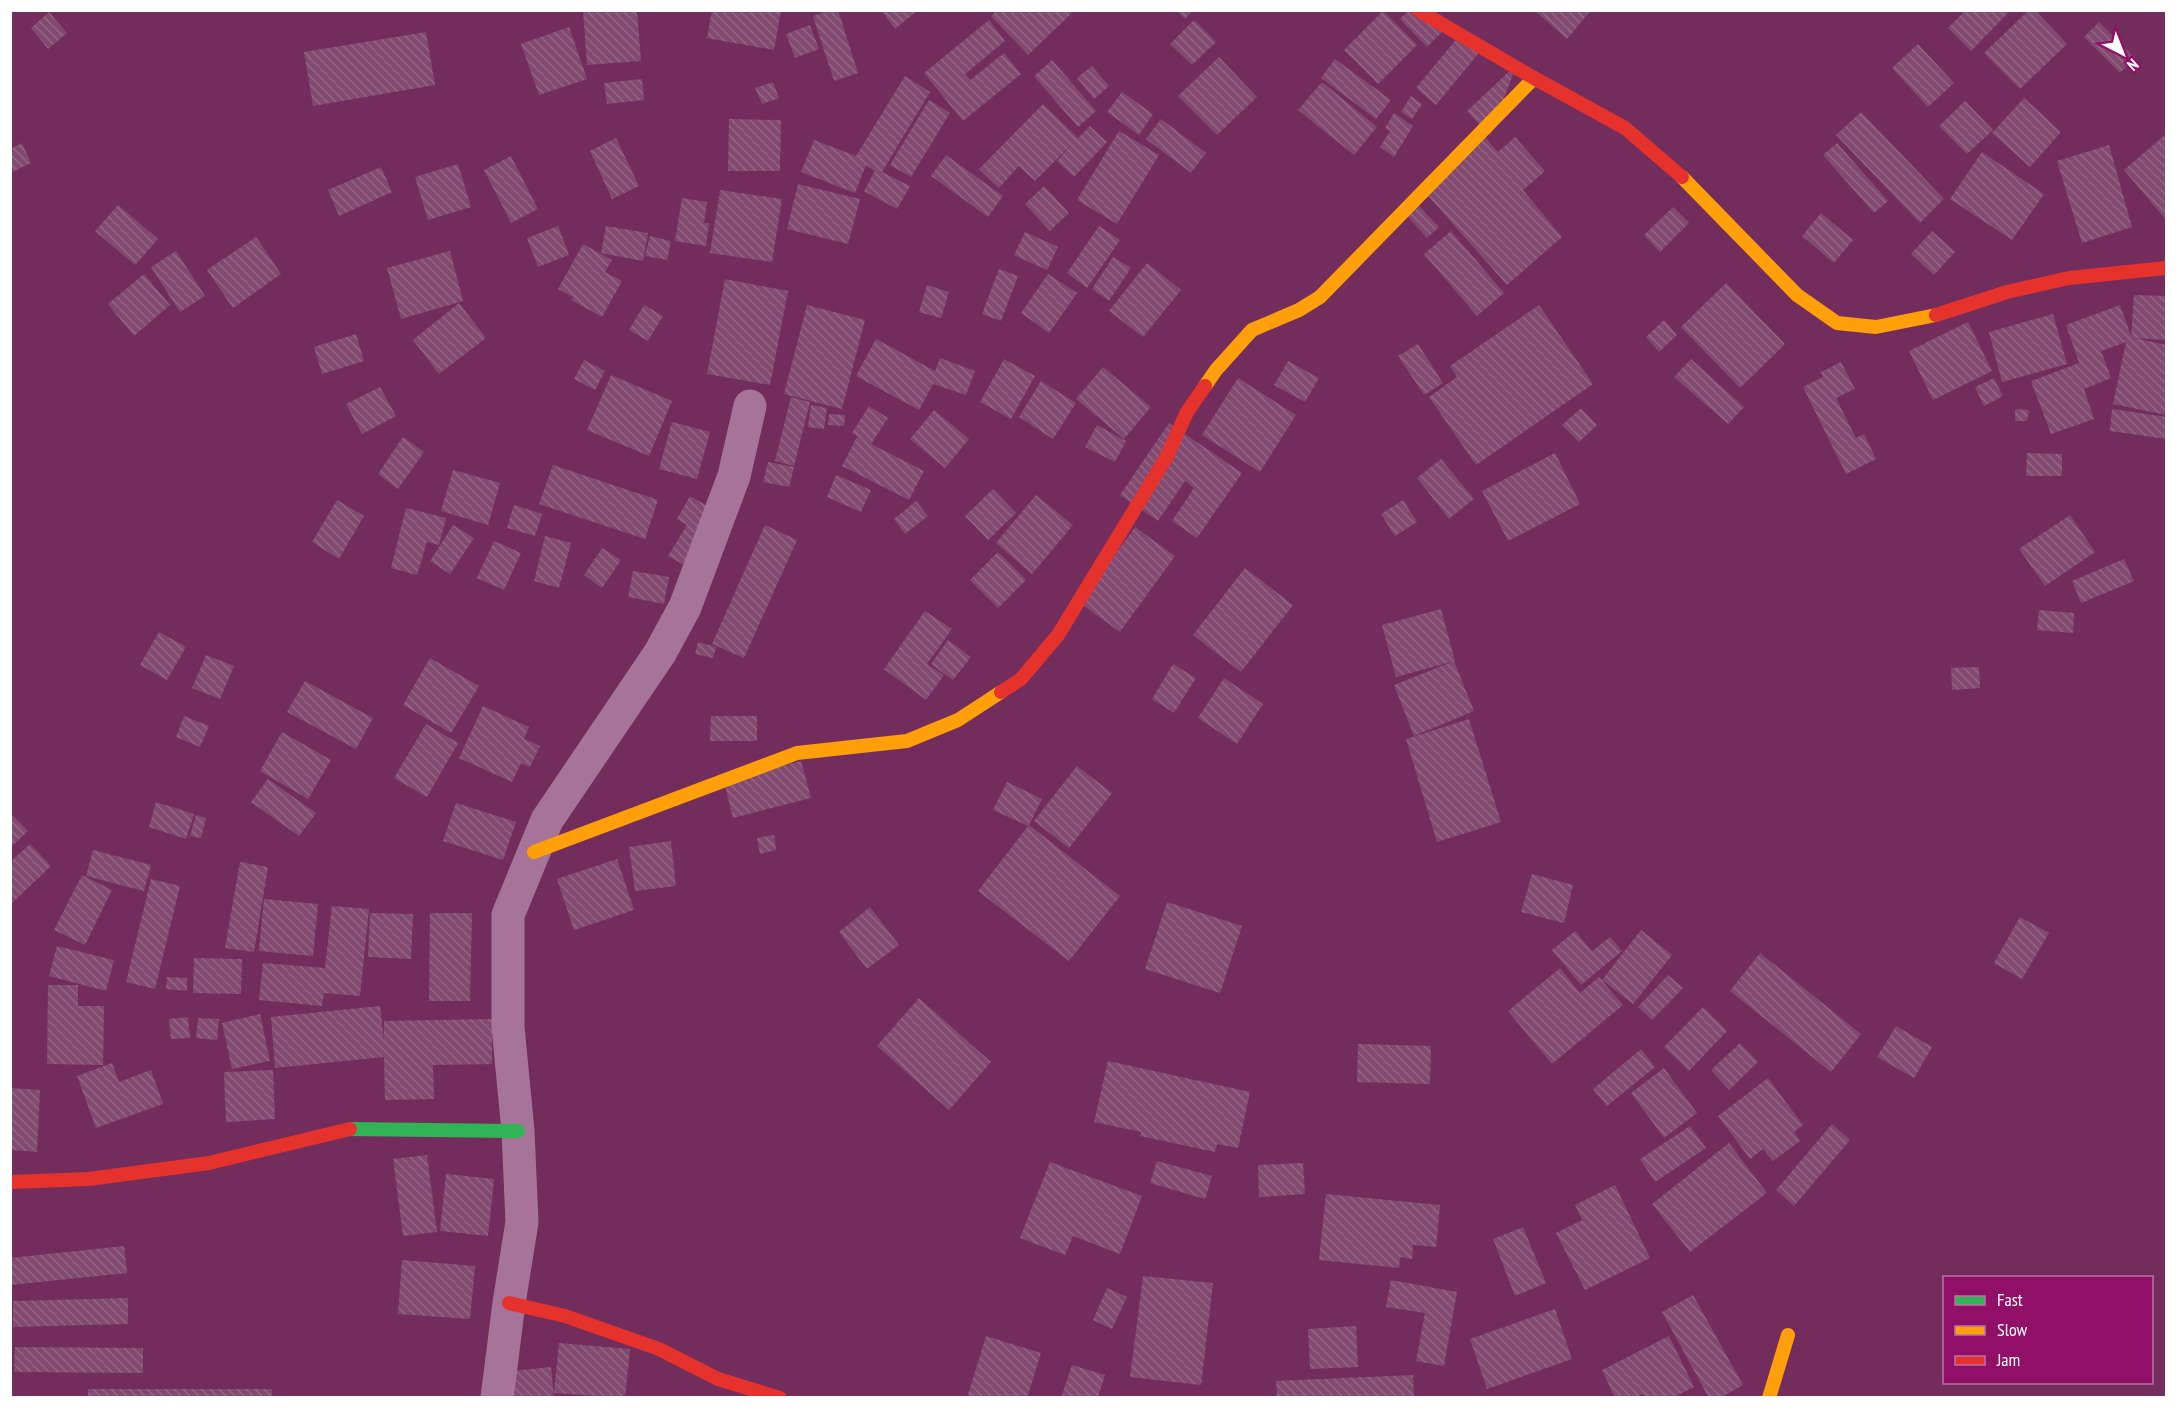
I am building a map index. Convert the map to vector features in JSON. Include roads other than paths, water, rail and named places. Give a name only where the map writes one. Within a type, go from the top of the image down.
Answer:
[{"type":"street","points":[[1418,10],[1625,128],[1677,172],[1797,295],[1837,323],[1876,327],[1943,314],[2007,292],[2069,278],[2166,268]]},
{"type":"street","points":[[534,852],[797,753],[907,741],[958,720],[1021,679],[1058,635],[1167,458],[1187,412],[1216,370],[1252,330],[1299,310],[1320,297],[1534,78]]},
{"type":"street","points":[[497,1398],[522,1222],[518,1131],[508,1027],[508,915],[547,820],[660,653],[685,607],[734,477],[750,405]]},
{"type":"street","points":[[10,1182],[89,1179],[208,1163],[356,1128],[518,1131]]},
{"type":"street","points":[[509,1303],[565,1316],[659,1349],[718,1379],[780,1398]]},
{"type":"street","points":[[1769,1398],[1788,1335]]}]
